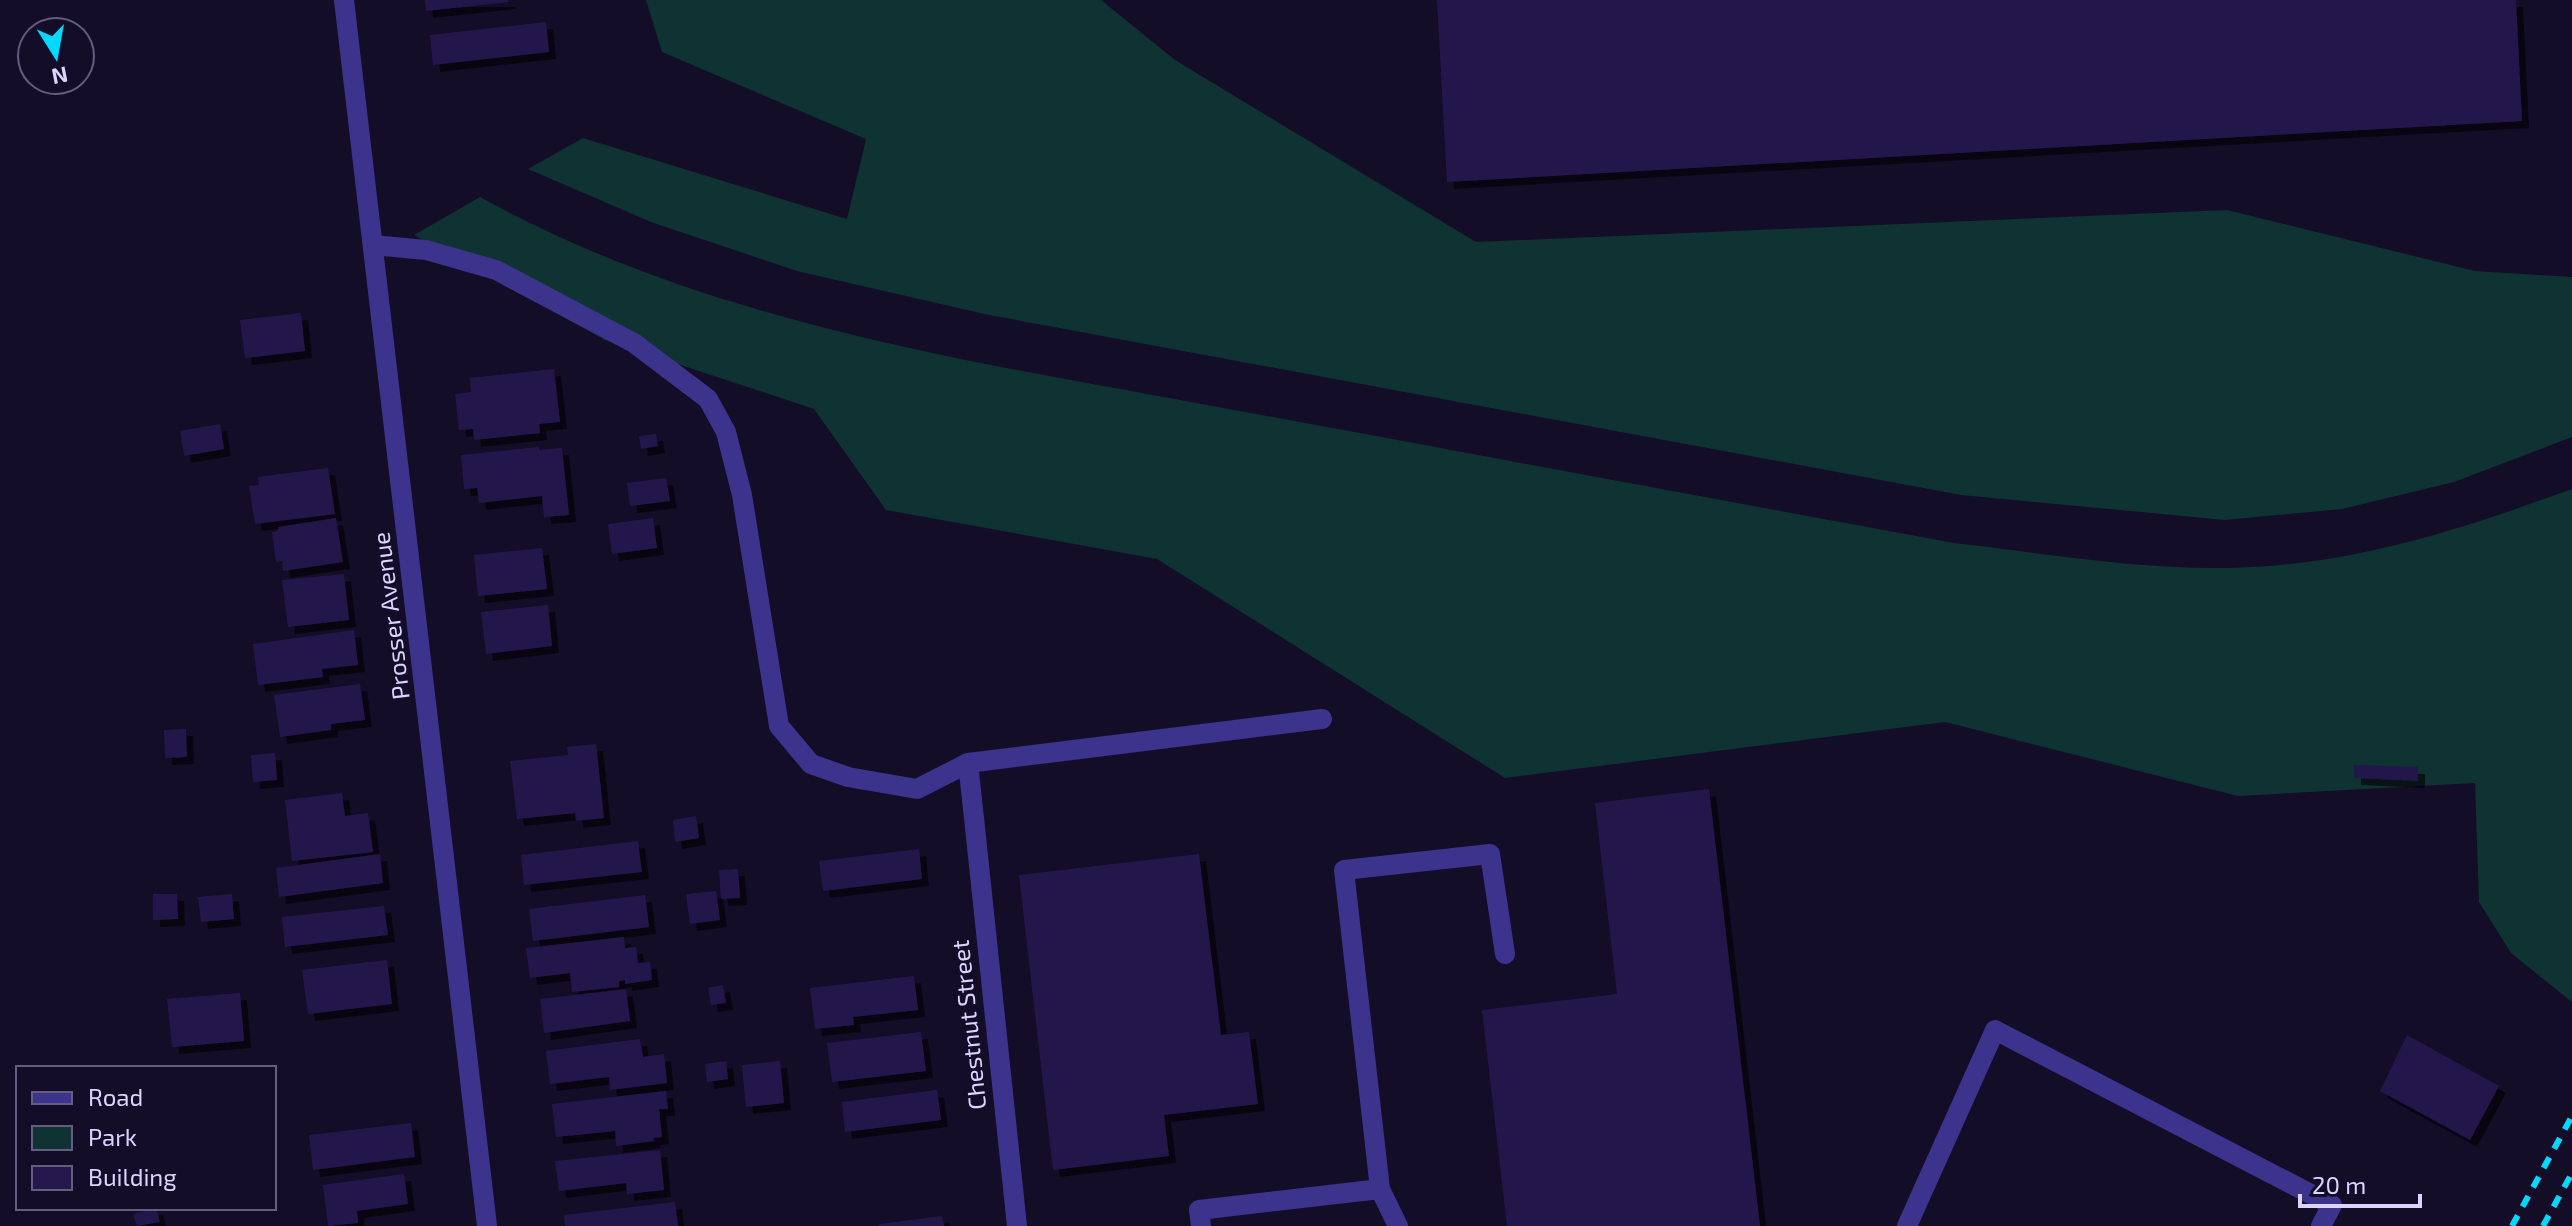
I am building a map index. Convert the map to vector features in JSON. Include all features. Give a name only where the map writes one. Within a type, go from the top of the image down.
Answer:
[{"type":"street","name":"Prosser Avenue","points":[[344,0],[487,1226]]},
{"type":"street","points":[[373,245],[426,250],[496,270],[634,343],[708,399],[726,432],[742,495],[779,726],[811,764],[848,777],[917,789],[968,763],[1322,719]]},
{"type":"street","name":"Chestnut Street","points":[[968,763],[1017,1226]]},
{"type":"street","points":[[1398,1226],[1380,1189],[1344,870],[1490,854],[1505,954]]},
{"type":"street","points":[[1907,1226],[1995,1030],[2332,1205],[2321,1226]]},
{"type":"street","points":[[1201,1226],[1199,1210],[1380,1189]]},
{"type":"green space","points":[[646,0],[1101,0],[1175,60],[1476,242],[2227,210],[2475,271],[2572,277],[2572,437],[2454,482],[2342,509],[2225,520],[1961,495],[989,315],[797,271],[651,222],[528,169],[583,138],[847,219],[866,139],[662,52]]},
{"type":"green space","points":[[480,197],[566,240],[656,276],[840,332],[1029,372],[1954,543],[2157,566],[2270,566],[2315,561],[2402,544],[2572,489],[2572,1002],[2511,953],[2479,902],[2475,783],[2238,796],[1945,722],[1505,778],[1157,559],[886,510],[814,409],[605,340],[414,235]]},
{"type":"building","points":[[425,0],[508,0],[509,2],[426,11]]},
{"type":"building","points":[[1437,0],[2516,0],[2522,121],[1447,182]]},
{"type":"building","points":[[546,22],[549,52],[433,65],[430,35]]},
{"type":"building","points":[[301,313],[305,351],[245,358],[240,320]]},
{"type":"building","points":[[554,369],[560,422],[539,424],[540,433],[474,440],[473,429],[459,430],[455,394],[471,392],[470,378]]},
{"type":"building","points":[[220,424],[224,449],[184,456],[180,431]]},
{"type":"building","points":[[656,434],[658,446],[641,449],[639,436]]},
{"type":"building","points":[[539,447],[539,450],[562,448],[569,515],[544,517],[542,496],[479,503],[477,488],[464,489],[461,455]]},
{"type":"building","points":[[328,468],[335,514],[255,524],[249,486],[259,485],[258,477]]},
{"type":"building","points":[[666,478],[670,501],[630,506],[627,483]]},
{"type":"building","points":[[336,518],[343,562],[283,571],[282,561],[276,562],[272,532],[278,531],[278,527]]},
{"type":"building","points":[[653,518],[657,548],[612,554],[608,524]]},
{"type":"building","points":[[542,548],[547,589],[478,596],[474,555]]},
{"type":"building","points":[[344,574],[349,620],[288,627],[282,580]]},
{"type":"building","points":[[548,605],[552,646],[486,654],[481,612]]},
{"type":"building","points":[[354,630],[358,665],[322,669],[323,677],[258,685],[253,644]]},
{"type":"building","points":[[360,684],[365,720],[331,724],[331,730],[280,737],[274,695]]},
{"type":"building","points":[[186,729],[187,757],[165,758],[164,730]]},
{"type":"building","points":[[596,744],[604,818],[576,821],[575,813],[517,819],[510,761],[568,755],[567,747]]},
{"type":"building","points":[[275,753],[277,780],[253,782],[251,755]]},
{"type":"building","points":[[2354,765],[2418,767],[2418,781],[2354,778]]},
{"type":"building","points":[[1709,789],[1760,1226],[1507,1226],[1482,1010],[1617,994],[1595,803]]},
{"type":"building","points":[[342,793],[345,816],[368,813],[373,852],[292,861],[285,800]]},
{"type":"building","points":[[696,816],[699,838],[675,842],[673,820]]},
{"type":"building","points":[[638,841],[642,872],[524,885],[521,855]]},
{"type":"building","points":[[919,849],[922,879],[823,891],[819,861]]},
{"type":"building","points":[[380,854],[383,883],[279,897],[276,868]]},
{"type":"building","points":[[1199,854],[1221,1035],[1249,1032],[1258,1104],[1164,1115],[1169,1156],[1053,1170],[1019,875]]},
{"type":"building","points":[[738,869],[740,898],[721,899],[719,870]]},
{"type":"building","points":[[716,891],[720,920],[690,924],[686,894]]},
{"type":"building","points":[[153,894],[177,894],[178,919],[153,920]]},
{"type":"building","points":[[232,894],[234,919],[201,922],[198,897]]},
{"type":"building","points":[[645,895],[649,927],[533,941],[529,909]]},
{"type":"building","points":[[384,906],[388,935],[285,947],[282,917]]},
{"type":"building","points":[[624,937],[625,948],[636,947],[638,963],[650,962],[652,980],[625,984],[625,980],[619,981],[619,987],[572,992],[570,973],[530,978],[526,948]]},
{"type":"building","points":[[387,960],[392,1004],[308,1014],[302,970]]},
{"type":"building","points":[[914,976],[918,1010],[853,1017],[854,1025],[815,1029],[810,988]]},
{"type":"building","points":[[723,985],[726,1003],[711,1005],[708,988]]},
{"type":"building","points":[[626,989],[630,1021],[544,1033],[540,999]]},
{"type":"building","points":[[240,993],[244,1041],[172,1047],[167,999]]},
{"type":"building","points":[[921,1032],[926,1071],[832,1082],[827,1043]]},
{"type":"building","points":[[2407,1035],[2499,1086],[2470,1140],[2380,1091]]},
{"type":"building","points":[[640,1039],[643,1057],[664,1054],[667,1083],[610,1090],[609,1077],[550,1084],[546,1051]]},
{"type":"building","points":[[726,1061],[728,1079],[707,1082],[705,1064]]},
{"type":"building","points":[[780,1061],[784,1103],[746,1107],[742,1065]]},
{"type":"building","points":[[937,1090],[941,1120],[845,1132],[842,1102]]},
{"type":"building","points":[[666,1091],[668,1109],[659,1109],[662,1137],[653,1138],[654,1141],[616,1146],[615,1131],[556,1137],[552,1104]]},
{"type":"building","points":[[411,1123],[415,1157],[313,1170],[309,1135]]},
{"type":"building","points":[[660,1150],[664,1190],[627,1194],[626,1183],[559,1191],[555,1161]]},
{"type":"building","points":[[404,1174],[408,1204],[357,1211],[358,1223],[328,1226],[323,1185]]},
{"type":"building","points":[[675,1202],[678,1226],[565,1226],[564,1215]]},
{"type":"building","points":[[157,1210],[160,1222],[137,1226],[133,1214]]},
{"type":"building","points":[[942,1216],[944,1226],[879,1226],[879,1224]]},
{"type":"railway","points":[[2512,1226],[2572,1116]]},
{"type":"railway","points":[[2543,1226],[2572,1173]]}]
